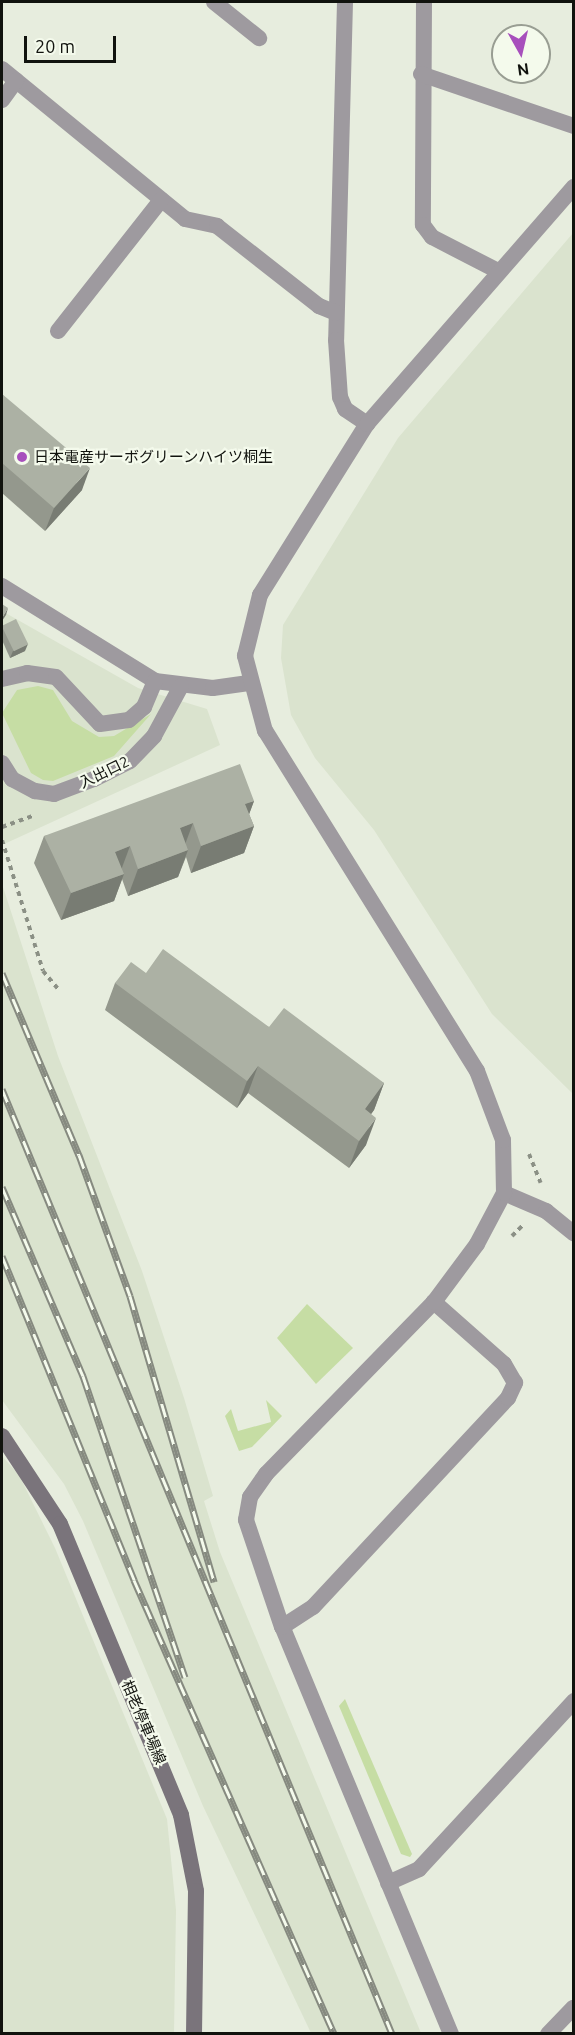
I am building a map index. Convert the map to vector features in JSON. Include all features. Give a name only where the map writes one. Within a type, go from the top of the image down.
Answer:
[{"type":"main road","name":"相老停車場線","points":[[2,1436],[60,1524],[181,1815],[196,1891],[194,2034]]},
{"type":"street","points":[[214,2],[259,38]]},
{"type":"street","points":[[345,2],[336,312],[340,397],[345,409],[367,424]]},
{"type":"street","points":[[424,2],[421,74],[423,225],[432,237],[498,271]]},
{"type":"street","points":[[2,69],[185,219],[230,234],[319,306],[336,312]]},
{"type":"street","points":[[421,74],[573,126]]},
{"type":"street","points":[[2,100],[16,81]]},
{"type":"street","points":[[451,2034],[252,1551],[246,1520],[250,1497],[266,1474],[434,1302],[477,1244],[504,1193],[503,1140],[477,1071],[283,762],[249,683],[247,630],[260,594],[367,424],[573,187]]},
{"type":"street","points":[[58,331],[161,200]]},
{"type":"street","points":[[2,585],[155,681],[181,686],[249,683]]},
{"type":"street","points":[[2,679],[27,673],[56,677],[100,724],[129,720],[144,707],[155,681]]},
{"type":"street","name":"入出口2","points":[[2,763],[12,779],[35,791],[54,794],[94,779],[130,761],[154,736],[181,686]]},
{"type":"street","points":[[504,1193],[546,1211],[573,1234]]},
{"type":"street","points":[[282,1626],[313,1607],[508,1398],[515,1383],[504,1364],[434,1302]]},
{"type":"street","points":[[388,1883],[419,1869],[573,1701]]},
{"type":"street","points":[[548,2034],[573,2007]]},
{"type":"path","points":[[2,840],[43,971],[59,990]]},
{"type":"shaded area","points":[[573,233],[573,1094],[492,1014],[374,830],[315,758],[291,715],[281,658],[283,625],[398,438]]},
{"type":"shaded area","points":[[2,611],[138,688],[207,709],[220,745],[2,845]]},
{"type":"shaded area","points":[[2,884],[58,1056],[142,1271],[184,1398],[213,1496],[204,1501],[220,1552],[421,2033],[311,2033],[203,1806],[83,1521],[64,1484],[2,1400]]},
{"type":"shaded area","points":[[2,1456],[19,1475],[55,1548],[167,1819],[176,1910],[174,2033],[2,2033]]},
{"type":"green space","points":[[38,686],[53,690],[72,721],[99,737],[114,736],[151,714],[114,756],[53,781],[43,780],[31,773],[2,713],[17,690]]},
{"type":"green space","points":[[307,1304],[353,1348],[316,1384],[277,1338]]},
{"type":"green space","points":[[266,1400],[282,1416],[252,1447],[239,1451],[225,1416],[231,1409],[238,1431],[271,1422]]},
{"type":"green space","points":[[345,1699],[412,1854],[410,1857],[401,1854],[339,1706]]},
{"type":"building","points":[[2,394],[90,468],[54,508],[2,463]]},
{"type":"building","points":[[2,604],[8,608],[2,618]]},
{"type":"building","points":[[16,619],[28,644],[14,651],[2,626]]},
{"type":"building","points":[[240,764],[254,801],[245,804],[254,826],[201,846],[193,823],[180,828],[188,850],[138,869],[130,846],[115,852],[124,874],[71,893],[44,836]]},
{"type":"building","points":[[163,949],[269,1027],[284,1008],[384,1083],[365,1109],[376,1118],[359,1141],[258,1066],[247,1081],[115,983],[131,962],[146,973]]},
{"type":"railway","points":[[2,973],[79,1155],[130,1296],[214,1582]]},
{"type":"railway","points":[[2,1089],[392,2034]]},
{"type":"railway","points":[[2,1187],[83,1376],[185,1677]]},
{"type":"railway","points":[[2,1256],[134,1580],[334,2034]]},
{"type":"place","name":"日本電産サーボグリーンハイツ桐生","points":[[22,457]]}]
